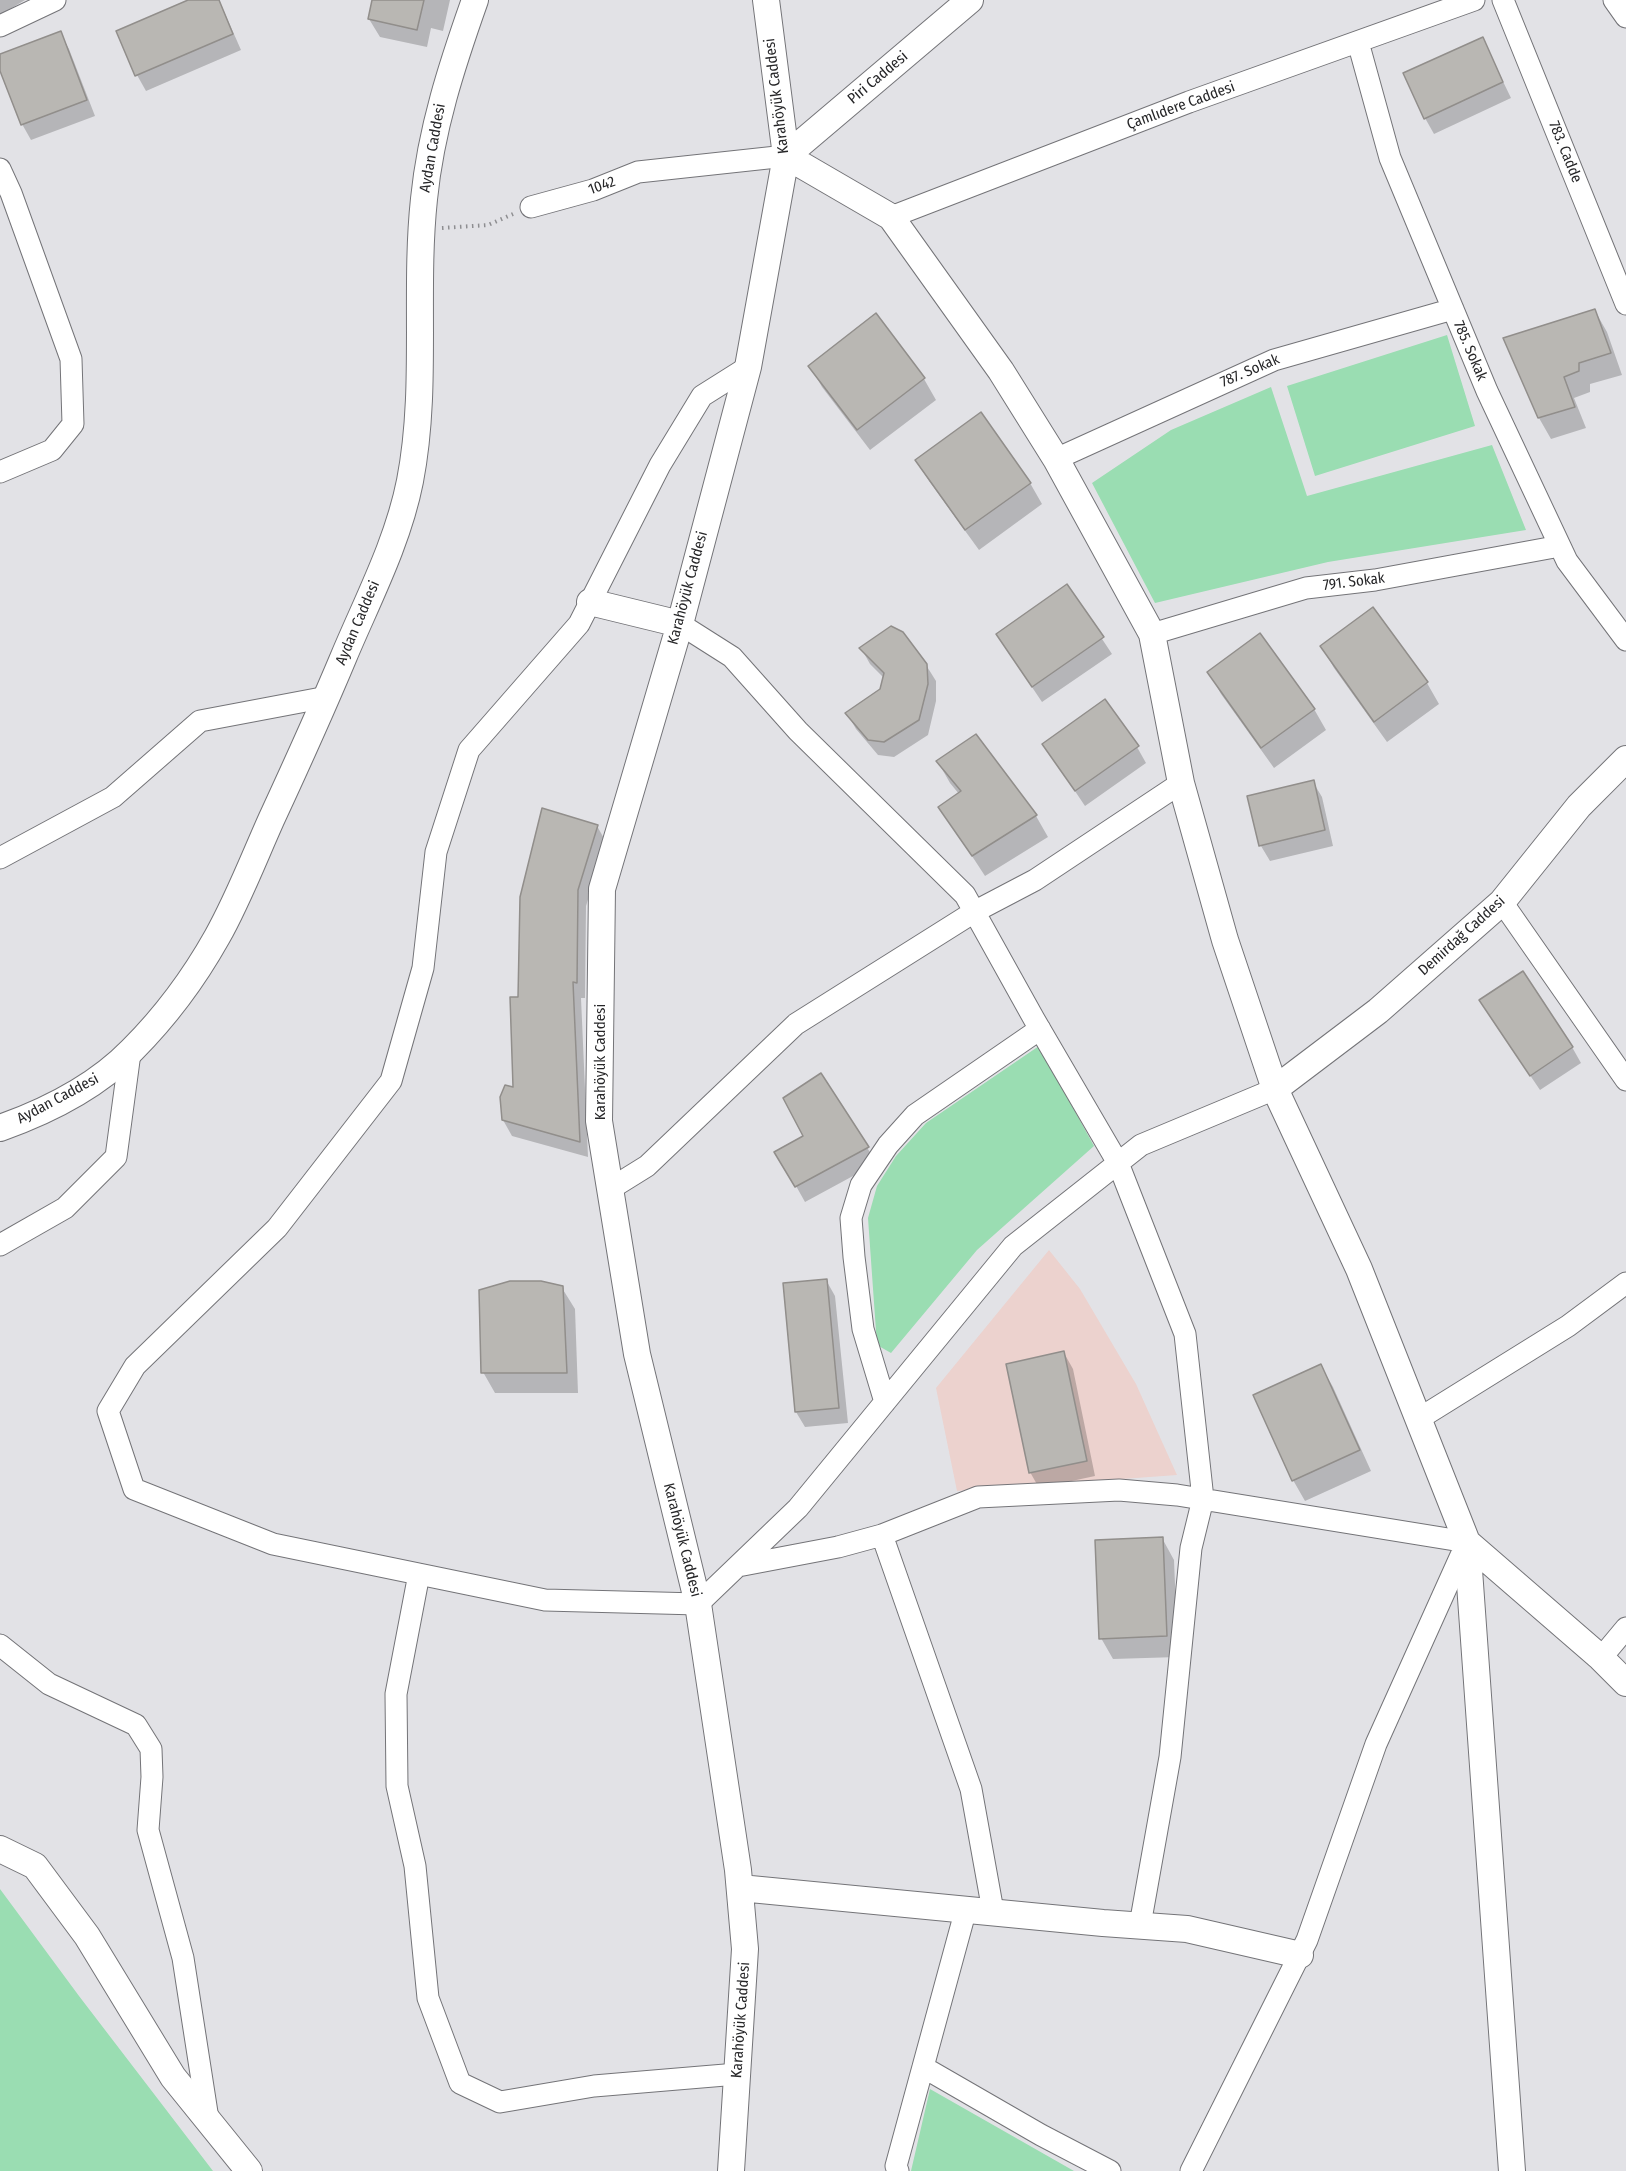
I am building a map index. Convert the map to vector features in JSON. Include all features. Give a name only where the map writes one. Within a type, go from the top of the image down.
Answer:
[{"type":"street","points":[[0,26],[55,0]]},
{"type":"street","name":"Aydan Caddesi","points":[[0,1128],[20,1121],[95,1083],[130,1053],[174,1002],[218,936],[327,697],[395,535],[409,484],[420,399],[424,198],[432,142],[442,98],[475,0]]},
{"type":"street","name":"Karahöyük Caddesi","points":[[731,2171],[745,1949],[740,1888],[698,1604],[637,1354],[600,1121],[602,889],[680,624],[748,367],[786,156],[766,0]]},
{"type":"street","name":"Piri Caddesi","points":[[786,156],[970,0]]},
{"type":"street","name":"Çamlıdere Caddesi","points":[[891,218],[1189,102],[1474,0]]},
{"type":"street","name":"783. Cadde","points":[[1503,0],[1626,304]]},
{"type":"street","points":[[1614,0],[1626,17]]},
{"type":"street","name":"785. Sokak","points":[[1358,42],[1390,158],[1487,391],[1567,561],[1626,640]]},
{"type":"street","points":[[786,156],[891,218],[1001,371],[1056,459],[1152,634],[1181,783],[1225,940],[1275,1089],[1359,1269],[1420,1418],[1467,1542],[1512,2171]]},
{"type":"street","name":"1042","points":[[531,207],[593,190],[638,172],[786,156]]},
{"type":"street","points":[[0,169],[5,195],[71,359],[73,424],[52,450],[0,472]]},
{"type":"street","name":"787. Sokak","points":[[1056,459],[1274,360],[1453,309]]},
{"type":"street","points":[[748,367],[702,396],[660,465],[579,624],[469,750],[436,852],[423,968],[391,1081],[277,1228],[135,1366],[108,1411],[134,1489],[273,1544],[545,1600],[698,1604],[798,1508],[1013,1246],[1141,1145],[1275,1089]]},
{"type":"street","name":"791. Sokak","points":[[1152,634],[1306,588],[1375,580],[1560,546]]},
{"type":"street","points":[[590,602],[680,624],[732,657],[798,731],[965,895],[1118,1163],[1185,1334],[1203,1499],[1191,1548],[1170,1757],[1140,1925]]},
{"type":"street","points":[[0,858],[113,797],[200,721],[327,697]]},
{"type":"street","name":"Demirdağ Caddesi","points":[[1275,1089],[1378,1011],[1502,902],[1579,806],[1626,759]]},
{"type":"street","points":[[610,1189],[647,1166],[796,1024],[974,912],[1035,880],[1181,783]]},
{"type":"street","points":[[1502,902],[1626,1080]]},
{"type":"street","points":[[885,1402],[863,1329],[854,1257],[851,1218],[861,1185],[888,1145],[915,1114],[1040,1029]]},
{"type":"street","points":[[0,1245],[65,1208],[116,1157],[130,1053]]},
{"type":"street","points":[[1420,1418],[1568,1326],[1626,1283]]},
{"type":"street","points":[[738,1566],[838,1547],[882,1535],[978,1497],[1119,1490],[1177,1495],[1467,1542],[1626,1683]]},
{"type":"street","points":[[882,1535],[971,1789],[993,1911]]},
{"type":"street","points":[[1191,2171],[1307,1940],[1376,1744],[1467,1542]]},
{"type":"street","points":[[419,1574],[396,1694],[398,1786],[415,1866],[428,1998],[460,2083],[500,2102],[594,2086],[737,2074]]},
{"type":"street","points":[[1600,1658],[1626,1628]]},
{"type":"street","points":[[0,1645],[50,1684],[136,1725],[151,1749],[152,1777],[148,1830],[183,1958],[208,2119]]},
{"type":"street","points":[[0,1849],[35,1866],[87,1936],[173,2077],[249,2171]]},
{"type":"street","points":[[740,1888],[1187,1929],[1300,1955]]},
{"type":"street","points":[[898,2171],[897,2166],[966,1909]]},
{"type":"street","points":[[923,2067],[1041,2135],[1110,2171]]},
{"type":"path","points":[[422,229],[488,225],[531,207]]},
{"type":"shaded area","points":[[1049,1250],[1080,1289],[1136,1384],[1177,1475],[957,1491],[936,1388]]},
{"type":"green space","points":[[1447,335],[1475,426],[1315,476],[1287,386]]},
{"type":"green space","points":[[1271,387],[1307,496],[1492,445],[1526,530],[1328,562],[1155,603],[1092,483],[1171,430]]},
{"type":"green space","points":[[1039,1046],[1094,1146],[977,1250],[891,1353],[877,1345],[868,1218],[877,1186],[896,1156],[926,1123]]},
{"type":"green space","points":[[0,1889],[79,1996],[213,2171],[0,2171]]},
{"type":"green space","points":[[930,2089],[1074,2171],[911,2171]]},
{"type":"building","points":[[188,0],[219,0],[233,34],[135,76],[116,31]]},
{"type":"building","points":[[372,0],[424,0],[417,30],[368,19]]},
{"type":"building","points":[[61,31],[87,100],[21,125],[0,71],[0,54]]},
{"type":"building","points":[[1483,37],[1503,82],[1424,119],[1403,73]]},
{"type":"building","points":[[1595,309],[1611,353],[1579,363],[1579,371],[1564,377],[1575,407],[1538,418],[1503,338]]},
{"type":"building","points":[[876,313],[925,378],[857,430],[808,366]]},
{"type":"building","points":[[981,412],[1031,483],[965,530],[915,460]]},
{"type":"building","points":[[1067,584],[1104,637],[1032,687],[996,634]]},
{"type":"building","points":[[1373,607],[1428,682],[1374,722],[1320,646]]},
{"type":"building","points":[[891,626],[903,632],[927,664],[928,684],[919,720],[884,742],[868,740],[845,713],[880,689],[884,673],[859,648]]},
{"type":"building","points":[[1260,633],[1315,709],[1261,748],[1207,672]]},
{"type":"building","points":[[1105,699],[1139,746],[1075,791],[1042,744]]},
{"type":"building","points":[[976,734],[1037,815],[972,856],[938,807],[961,791],[936,761]]},
{"type":"building","points":[[1314,780],[1325,830],[1259,846],[1247,796]]},
{"type":"building","points":[[542,808],[598,825],[578,890],[577,983],[573,982],[580,1142],[502,1120],[500,1097],[505,1085],[513,1087],[510,997],[518,997],[520,897]]},
{"type":"building","points":[[1523,971],[1573,1047],[1530,1076],[1479,1000]]},
{"type":"building","points":[[821,1073],[869,1147],[795,1187],[774,1152],[803,1136],[783,1098]]},
{"type":"building","points":[[827,1279],[839,1408],[795,1412],[783,1283]]},
{"type":"building","points":[[510,1281],[541,1281],[563,1286],[567,1373],[481,1373],[479,1290]]},
{"type":"building","points":[[1064,1351],[1087,1461],[1029,1473],[1006,1364]]},
{"type":"building","points":[[1321,1364],[1360,1450],[1292,1481],[1253,1395]]},
{"type":"building","points":[[1163,1537],[1167,1636],[1099,1639],[1095,1540]]}]
